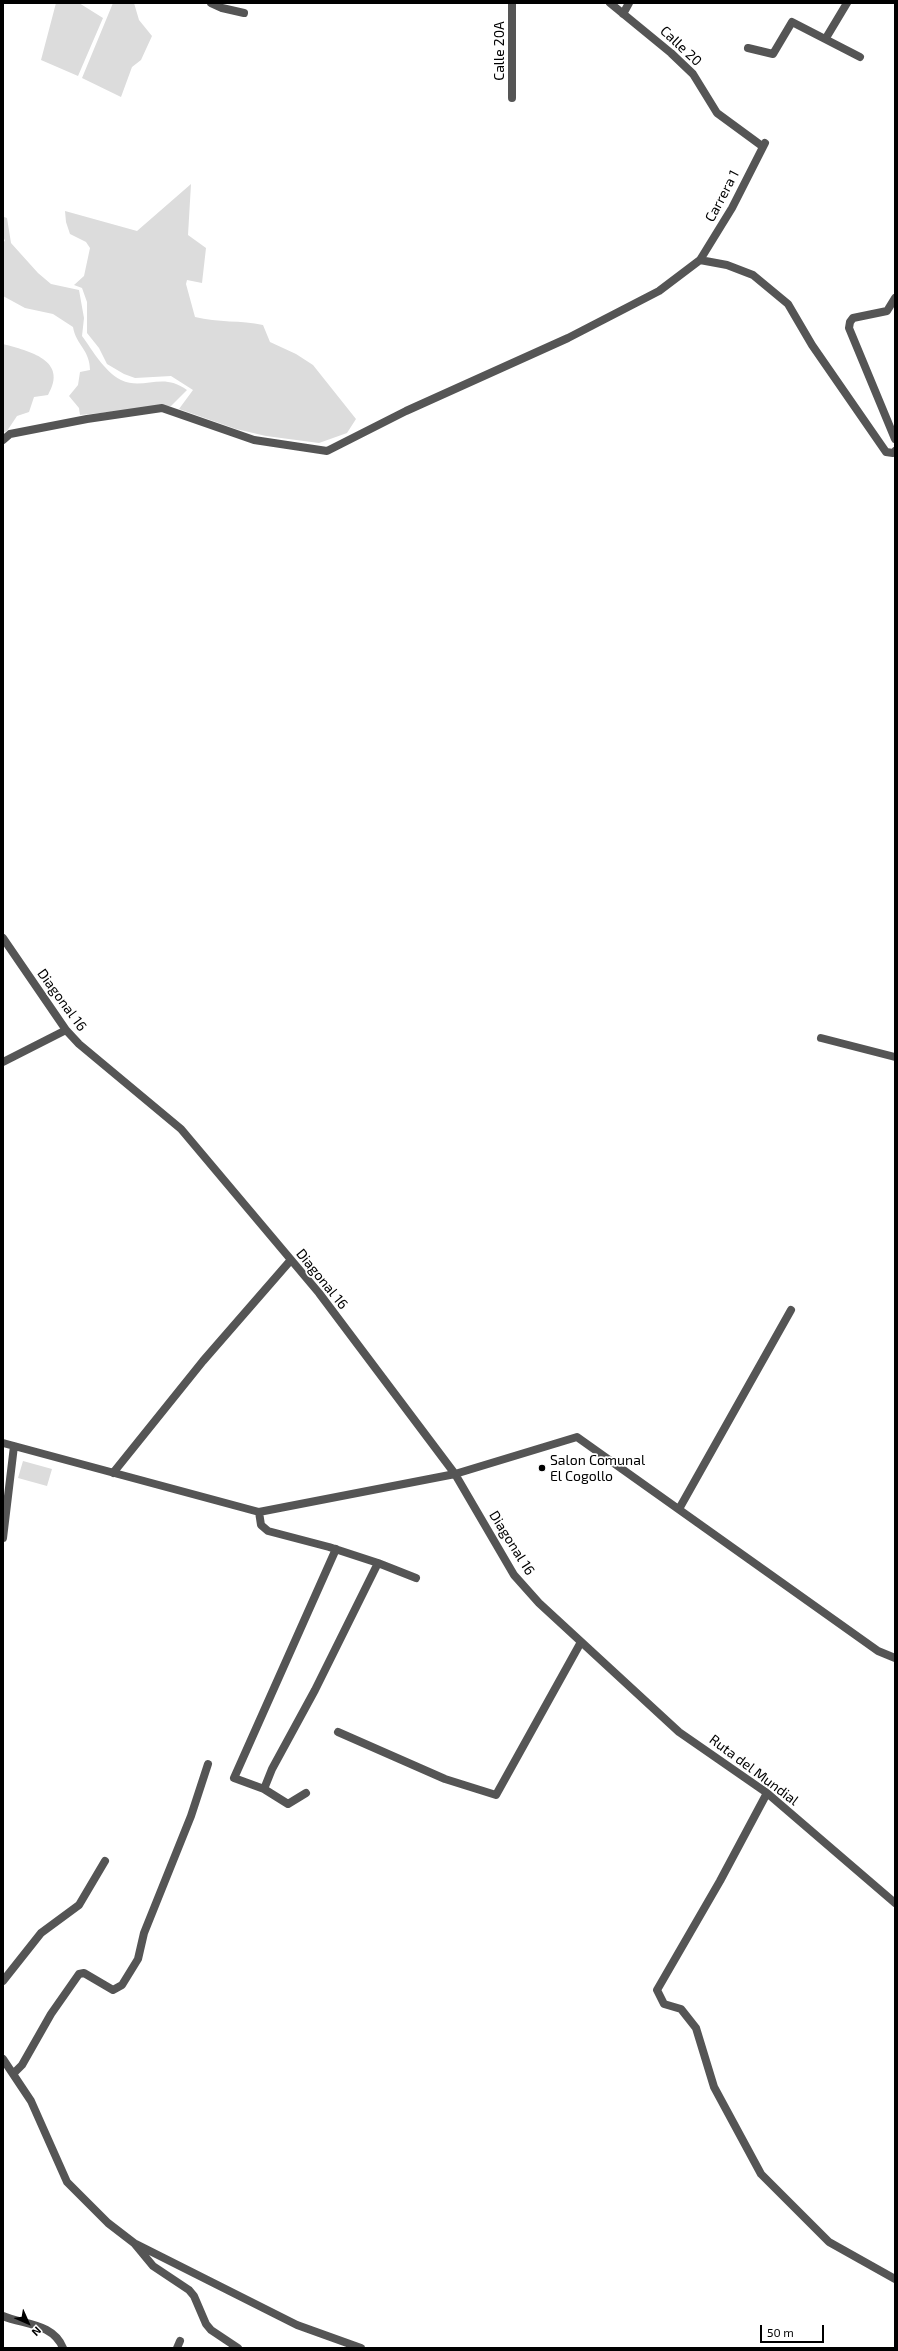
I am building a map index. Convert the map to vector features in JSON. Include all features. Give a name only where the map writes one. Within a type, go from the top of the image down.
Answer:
[{"type":"street","points":[[210,3],[222,8],[244,13]]},
{"type":"street","name":"Calle 20A","points":[[512,3],[512,98]]},
{"type":"street","name":"Calle 20","points":[[610,3],[693,74],[717,113],[764,145]]},
{"type":"street","points":[[623,14],[629,3]]},
{"type":"street","points":[[826,38],[847,3]]},
{"type":"street","points":[[748,48],[773,54],[792,22],[826,38],[860,57]]},
{"type":"street","name":"Carrera 1","points":[[700,260],[732,208],[764,145]]},
{"type":"street","points":[[3,440],[10,434],[72,422],[162,408],[254,440],[327,451],[406,411],[568,338],[659,291],[700,260],[727,266],[753,275],[788,304],[812,345],[886,452],[893,454],[895,451]]},
{"type":"street","points":[[895,298],[890,309],[887,311],[854,318],[850,322],[849,328],[895,439]]},
{"type":"street","name":"Diagonal 16","points":[[3,938],[66,1030],[79,1044],[181,1129],[290,1261],[319,1293],[455,1474],[514,1575],[539,1603],[597,1657]]},
{"type":"street","points":[[3,1062],[66,1030]]},
{"type":"street","points":[[821,1038],[895,1057]]},
{"type":"street","points":[[113,1473],[203,1361],[290,1261]]},
{"type":"street","points":[[679,1509],[791,1310]]},
{"type":"street","points":[[3,1443],[259,1512],[455,1474],[577,1437],[878,1651],[895,1658]]},
{"type":"street","points":[[3,1538],[14,1446]]},
{"type":"street","points":[[259,1512],[261,1525],[268,1531],[336,1549],[416,1578]]},
{"type":"street","points":[[306,1793],[288,1804],[264,1790],[234,1778],[336,1549]]},
{"type":"street","points":[[264,1790],[272,1769],[323,1676],[378,1563]]},
{"type":"street","points":[[338,1732],[445,1779],[496,1795],[581,1642]]},
{"type":"street","name":"Ruta del Mundial","points":[[597,1657],[679,1732],[767,1793],[895,1903]]},
{"type":"street","points":[[14,2073],[22,2065],[65,1991],[79,1974],[84,1973],[113,1990],[122,1985],[133,1970],[144,1933],[191,1816],[208,1764]]},
{"type":"street","points":[[767,1793],[720,1881],[657,1990],[664,2004],[681,2009],[696,2028],[714,2087],[761,2174],[829,2242],[895,2279]]},
{"type":"street","points":[[3,1981],[41,1933],[79,1904],[105,1861]]},
{"type":"street","points":[[3,2059],[14,2073],[31,2101],[67,2182],[108,2223],[134,2243],[297,2325],[361,2348]]},
{"type":"street","points":[[134,2243],[153,2266],[188,2290],[194,2296],[211,2330],[238,2348]]},
{"type":"street","points":[[3,2316],[43,2327],[57,2338],[63,2348]]},
{"type":"shaded area","points":[[56,3],[79,3],[103,18],[78,76],[41,60]]},
{"type":"shaded area","points":[[113,3],[134,3],[139,20],[152,36],[141,60],[132,67],[121,97],[82,78]]},
{"type":"shaded area","points":[[191,184],[188,235],[206,248],[202,283],[187,280],[186,284],[195,317],[263,325],[270,342],[296,354],[313,365],[356,419],[347,433],[319,443],[266,436],[236,429],[179,409],[193,390],[171,376],[135,378],[124,374],[107,364],[99,348],[87,333],[87,302],[82,288],[74,285],[84,276],[90,248],[86,242],[70,234],[66,222],[65,211],[137,231]]},
{"type":"shaded area","points":[[4,217],[7,218],[11,243],[38,273],[51,284],[79,290],[84,318],[82,336],[104,366],[115,376],[129,383],[138,384],[161,381],[178,385],[187,390],[171,406],[80,415],[79,408],[69,396],[78,385],[80,372],[90,370],[88,357],[77,338],[73,327],[53,314],[25,308],[3,296],[3,242],[5,241],[3,236]]},
{"type":"shaded area","points":[[3,344],[24,350],[43,359],[50,365],[53,373],[53,383],[48,395],[34,397],[29,412],[17,416],[7,431],[3,433]]},
{"type":"shaded area","points":[[23,1461],[52,1469],[47,1486],[18,1478]]},
{"type":"place","name":"Salon Comunal El Cogollo","points":[[542,1468]]}]
